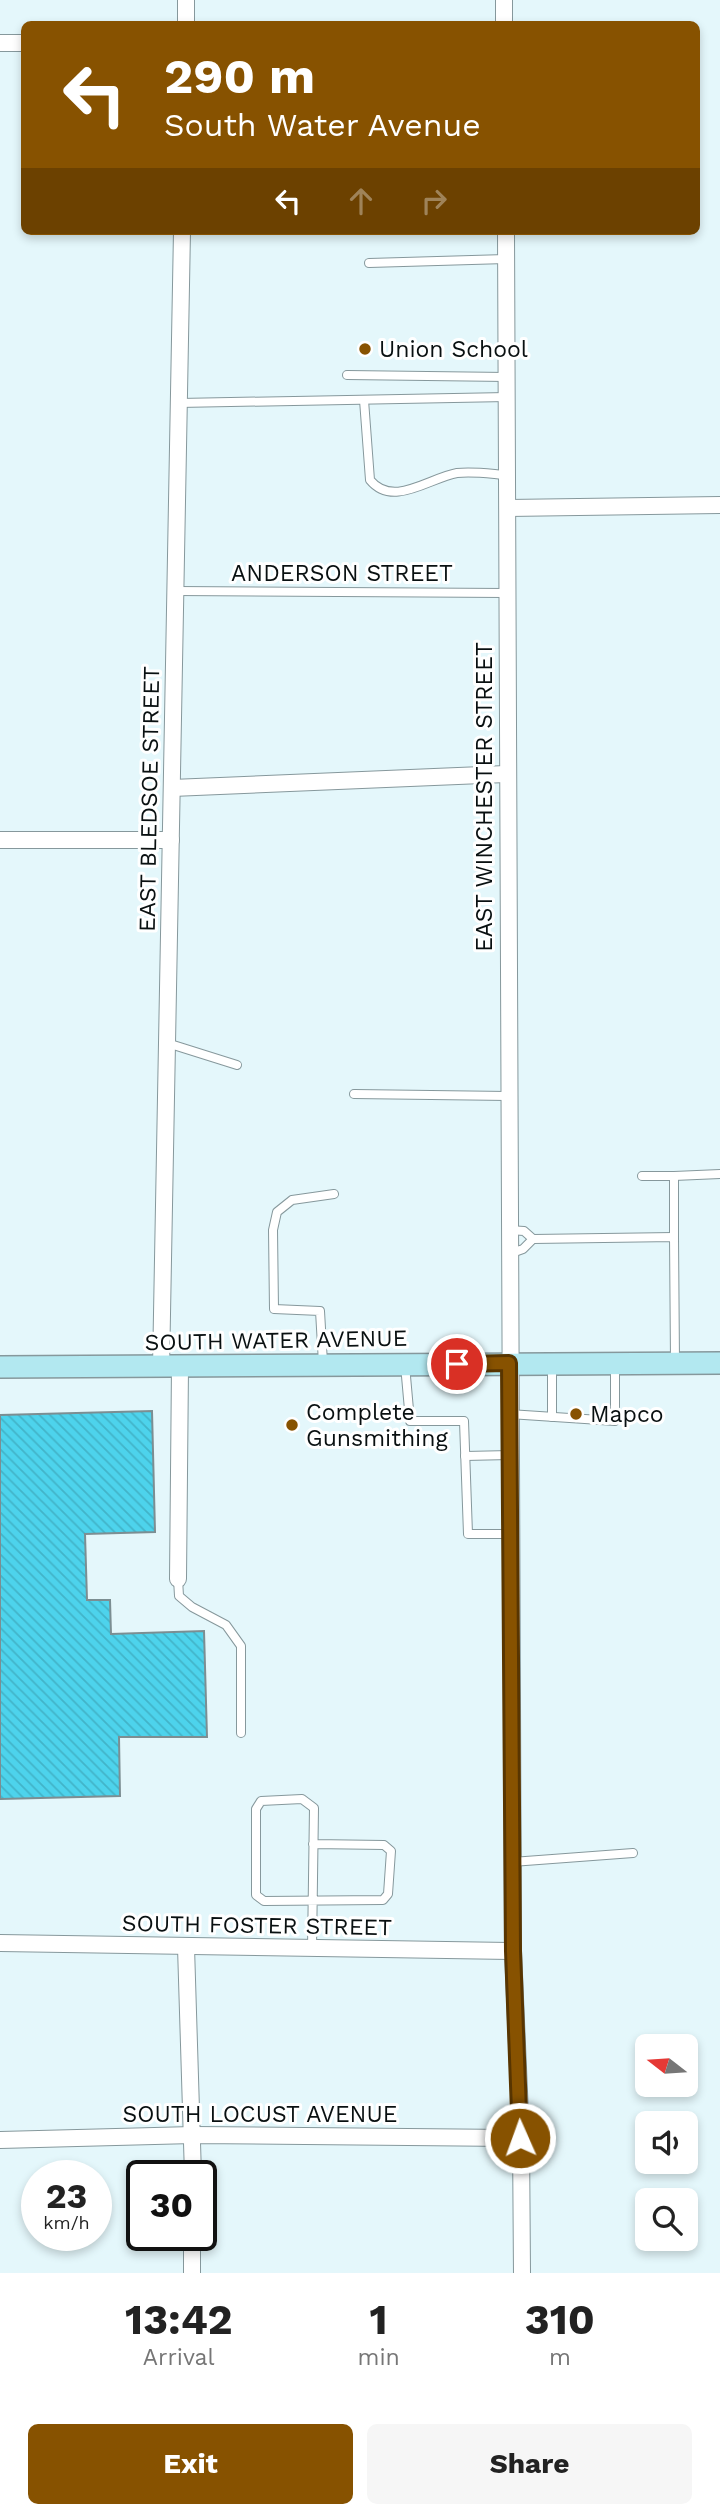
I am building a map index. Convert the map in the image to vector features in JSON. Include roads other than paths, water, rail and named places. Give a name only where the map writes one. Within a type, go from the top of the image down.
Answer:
[{"type":"main road","name":"SOUTH WATER AVENUE","points":[[0,1367],[720,1363]]},
{"type":"street","points":[[186,0],[186,21]]},
{"type":"street","points":[[504,0],[504,21]]},
{"type":"street","points":[[0,43],[21,43]]},
{"type":"street","name":"EAST BLEDSOE STREET","points":[[178,1579],[170,1367],[167,1043],[182,235]]},
{"type":"street","name":"EAST WINCHESTER STREET","points":[[506,235],[512,1862],[522,2273]]},
{"type":"street","points":[[508,508],[720,505]]},
{"type":"street","points":[[172,788],[506,774]]},
{"type":"street","points":[[0,840],[171,840]]},
{"type":"street","name":"SOUTH FOSTER STREET","points":[[0,1943],[513,1951]]},
{"type":"street","points":[[186,1947],[193,2160]]},
{"type":"street","name":"SOUTH LOCUST AVENUE","points":[[0,2140],[193,2135],[520,2138]]},
{"type":"street","points":[[192,2251],[192,2273]]},
{"type":"lane","points":[[369,263],[506,259]]},
{"type":"lane","points":[[347,375],[507,377]]},
{"type":"lane","points":[[179,403],[507,397]]},
{"type":"lane","points":[[364,400],[370,480],[376,488],[394,493],[459,473],[508,475]]},
{"type":"lane","name":"ANDERSON STREET","points":[[176,592],[507,593]]},
{"type":"lane","points":[[167,1043],[237,1065]]},
{"type":"lane","points":[[354,1094],[508,1096]]},
{"type":"lane","points":[[642,1176],[720,1174]]},
{"type":"lane","points":[[674,1176],[675,1363]]},
{"type":"lane","points":[[323,1366],[320,1311],[274,1309],[273,1230],[277,1212],[292,1200],[334,1194]]},
{"type":"lane","points":[[509,1230],[524,1231],[533,1239],[674,1237]]},
{"type":"lane","points":[[509,1254],[523,1249],[533,1239]]},
{"type":"lane","points":[[509,1414],[615,1421],[615,1363]]},
{"type":"lane","points":[[552,1364],[552,1417]]},
{"type":"lane","points":[[405,1365],[410,1422],[464,1421],[467,1534],[510,1534]]},
{"type":"lane","points":[[466,1455],[510,1455]]},
{"type":"lane","points":[[178,1579],[179,1596],[192,1607],[226,1625],[241,1646],[241,1733]]},
{"type":"lane","points":[[312,1949],[312,1902],[313,1844],[314,1808],[302,1800],[261,1801],[256,1809],[256,1895],[264,1901],[312,1902],[383,1900],[388,1894],[391,1851],[384,1846],[313,1844]]},
{"type":"lane","points":[[512,1862],[633,1853]]},
{"type":"place","name":"Union School","points":[[365,349]]},
{"type":"place","name":"Mapco","points":[[576,1414]]},
{"type":"place","name":"Complete Gunsmithing","points":[[292,1425]]}]
